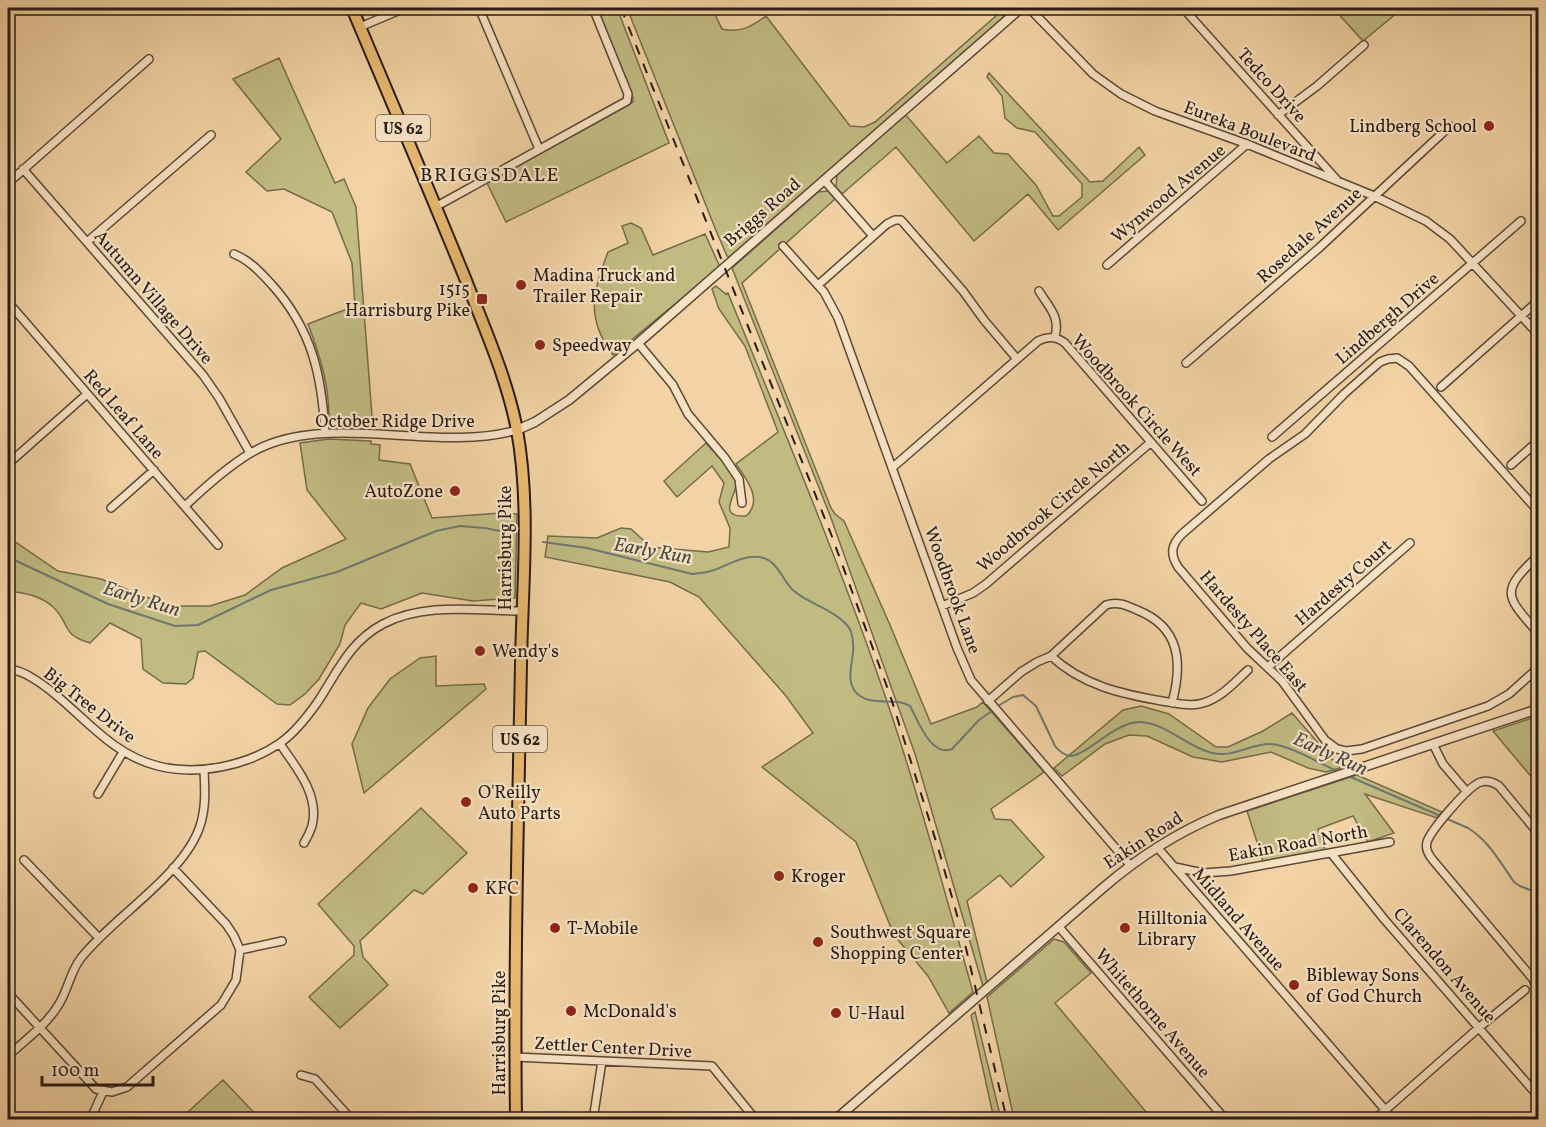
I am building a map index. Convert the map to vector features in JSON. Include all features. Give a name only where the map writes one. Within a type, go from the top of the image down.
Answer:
[{"type":"main road","name":"Harrisburg Pike","points":[[352,8],[437,206],[500,368],[517,430],[524,514],[515,1057],[516,1119]]},
{"type":"street","points":[[360,27],[405,8]]},
{"type":"street","points":[[479,8],[538,149]]},
{"type":"street","points":[[437,206],[627,101],[628,94],[593,8]]},
{"type":"street","name":"Briggs Road","points":[[517,430],[535,422],[569,399],[638,343],[1021,8]]},
{"type":"street","name":"Eureka Boulevard","points":[[1029,8],[1093,74],[1121,94],[1155,111],[1247,144],[1374,196],[1439,229],[1473,262],[1539,334]]},
{"type":"street","name":"Tedco Drive","points":[[1183,8],[1339,182]]},
{"type":"street","points":[[1278,116],[1364,45]]},
{"type":"street","points":[[8,183],[149,59]]},
{"type":"street","name":"Rosedale Avenue","points":[[1186,363],[1288,276],[1450,126]]},
{"type":"street","points":[[87,242],[211,135]]},
{"type":"street","name":"Wynwood Avenue","points":[[1107,265],[1247,144]]},
{"type":"street","name":"Autumn Village Drive","points":[[23,169],[203,375],[219,398],[250,453]]},
{"type":"street","points":[[824,180],[873,236]]},
{"type":"street","name":"Lindbergh Drive","points":[[1272,437],[1521,220]]},
{"type":"street","points":[[818,285],[892,221],[903,222],[963,291],[1017,359]]},
{"type":"street","name":"Woodbrook Lane","points":[[783,246],[832,304],[967,672],[992,706],[1130,865]]},
{"type":"street","points":[[234,254],[244,258],[259,270],[280,295],[304,333],[312,351],[322,387],[325,433]]},
{"type":"street","points":[[1039,291],[1057,319],[1055,338]]},
{"type":"street","points":[[1441,387],[1539,301]]},
{"type":"street","name":"Red Leaf Lane","points":[[8,302],[218,545]]},
{"type":"street","name":"Woodbrook Circle West","points":[[892,468],[1038,341],[1047,337],[1055,338],[1065,344],[1202,501]]},
{"type":"street","points":[[638,343],[673,385],[688,414],[739,479],[742,503]]},
{"type":"street","name":"Hardesty Place East","points":[[1539,511],[1409,366],[1397,358],[1380,362],[1344,394],[1305,435],[1269,459],[1182,534],[1175,541],[1172,550],[1173,558],[1191,582],[1239,640],[1282,681],[1325,740],[1346,751],[1362,749],[1488,706],[1509,694],[1539,668]]},
{"type":"street","points":[[8,464],[87,394]]},
{"type":"street","name":"October Ridge Drive","points":[[185,506],[220,475],[250,453],[282,440],[325,433],[456,439],[499,435],[517,430]]},
{"type":"street","points":[[1511,465],[1539,441]]},
{"type":"street","name":"Woodbrook Circle North","points":[[942,606],[973,593],[996,575],[1150,443]]},
{"type":"street","points":[[111,508],[154,470]]},
{"type":"street","name":"Hardesty Court","points":[[1268,667],[1410,543]]},
{"type":"street","points":[[1539,556],[1516,577],[1511,595],[1515,607],[1539,633]]},
{"type":"street","points":[[992,706],[1021,672],[1051,656],[1106,605],[1117,602],[1138,610],[1162,625],[1175,648],[1179,666],[1172,703]]},
{"type":"street","name":"Big Tree Drive","points":[[8,668],[28,675],[123,752],[158,766],[204,771],[243,762],[280,744],[310,713],[348,652],[366,634],[380,625],[426,610],[522,611]]},
{"type":"street","points":[[1051,656],[1084,680],[1105,688],[1172,703],[1195,705],[1211,700],[1248,670]]},
{"type":"street","name":"Eakin Road","points":[[835,1119],[1130,865],[1157,847],[1219,815],[1539,709]]},
{"type":"street","points":[[280,744],[308,789],[313,814],[312,825],[304,843]]},
{"type":"street","points":[[1433,744],[1440,760],[1467,792]]},
{"type":"street","points":[[98,794],[123,752]]},
{"type":"street","points":[[8,1056],[58,1007],[80,960],[99,938],[173,868],[190,847],[201,824],[205,798],[204,771]]},
{"type":"street","points":[[1539,832],[1499,786],[1490,781],[1481,782],[1467,792],[1426,843],[1427,852],[1536,979],[1539,991]]},
{"type":"street","name":"Eakin Road North","points":[[1175,867],[1203,873],[1230,871],[1390,842]]},
{"type":"street","name":"Midland Avenue","points":[[1157,847],[1394,1119]]},
{"type":"street","name":"Clarendon Avenue","points":[[1331,853],[1390,926],[1539,1096]]},
{"type":"street","points":[[24,860],[99,938]]},
{"type":"street","points":[[8,993],[96,1089],[112,1092],[128,1087],[221,1005],[236,981],[240,950],[226,924],[173,868]]},
{"type":"street","name":"Whitethorne Avenue","points":[[1059,927],[1226,1119]]},
{"type":"street","points":[[240,950],[282,941]]},
{"type":"street","points":[[1374,1119],[1525,990]]},
{"type":"street","name":"Zettler Center Drive","points":[[515,1057],[712,1066],[756,1119]]},
{"type":"street","points":[[593,1119],[602,1061]]},
{"type":"street","points":[[301,1075],[315,1079],[352,1119]]},
{"type":"street","points":[[90,1119],[103,1092]]},
{"type":"shaded area","points":[[596,8],[617,8],[669,143],[506,222],[487,183],[633,102]]},
{"type":"shaded area","points":[[627,8],[712,8],[722,29],[729,30],[745,28],[766,16],[850,126],[864,127],[875,122],[1005,8],[1016,8],[730,257],[727,256],[717,233]]},
{"type":"shaded area","points":[[1333,8],[1403,8],[1363,41]]},
{"type":"shaded area","points":[[279,58],[335,183],[344,179],[356,207],[373,429],[342,428],[332,423],[329,418],[323,370],[308,324],[355,306],[352,263],[332,212],[284,189],[267,191],[246,172],[281,139],[233,79]]},
{"type":"shaded area","points":[[989,73],[1090,182],[1103,181],[1139,147],[1145,155],[1058,230],[1028,194],[974,241],[896,147],[842,194],[836,187],[837,175],[905,114],[947,163],[979,136],[994,153],[1008,154],[1036,185],[1053,216],[1059,216],[1082,197],[1082,184],[1035,132],[1017,128],[1005,118],[1002,96],[987,77]]},
{"type":"shaded area","points":[[828,191],[835,199],[742,283],[831,508],[844,521],[931,724],[977,707],[983,702],[1044,772],[991,809],[995,819],[1011,820],[1044,857],[1011,887],[1000,875],[967,901],[987,982],[983,986],[915,754],[831,518],[732,268],[818,192]]},
{"type":"shaded area","points":[[631,223],[641,228],[653,255],[705,234],[720,267],[613,355],[598,329],[594,305],[608,252],[628,243],[622,226]]},
{"type":"shaded area","points":[[716,286],[726,294],[728,293],[788,440],[827,538],[895,725],[973,992],[949,1013],[928,976],[894,935],[856,842],[762,767],[813,733],[786,696],[699,597],[670,582],[545,557],[548,536],[597,538],[621,528],[631,529],[651,547],[708,552],[729,547],[730,528],[719,502],[724,483],[712,466],[677,497],[664,481],[706,443],[727,466],[736,482],[730,503],[731,513],[746,516],[751,510],[753,497],[748,483],[736,464],[778,432],[745,346],[719,309],[712,289]]},
{"type":"shaded area","points":[[329,439],[371,441],[371,444],[380,445],[379,460],[410,464],[432,518],[517,514],[515,598],[473,601],[422,593],[381,609],[361,603],[345,625],[340,644],[319,679],[305,694],[290,705],[277,704],[205,651],[198,652],[193,678],[186,684],[163,683],[143,669],[141,639],[110,623],[90,643],[81,640],[70,632],[59,613],[48,603],[32,595],[8,591],[8,537],[58,571],[101,579],[154,600],[178,606],[210,606],[245,595],[282,568],[346,539],[307,490],[300,443]]},
{"type":"shaded area","points":[[436,656],[436,686],[484,684],[486,689],[364,793],[352,744],[368,708],[390,679],[420,658]]},
{"type":"shaded area","points":[[1141,706],[1169,714],[1216,747],[1228,747],[1263,731],[1292,713],[1340,768],[1326,772],[1308,768],[1271,752],[1222,762],[1193,757],[1147,736],[1129,735],[1105,744],[1062,776],[1054,768],[1123,710]]},
{"type":"shaded area","points":[[1538,716],[1538,785],[1493,731]]},
{"type":"shaded area","points":[[1357,775],[1442,812],[1437,818],[1365,794],[1394,833],[1368,842],[1353,816],[1318,829],[1325,850],[1263,861],[1247,811]]},
{"type":"shaded area","points":[[421,808],[467,853],[423,894],[414,890],[360,941],[363,957],[388,985],[340,1028],[309,997],[354,955],[354,946],[318,904]]},
{"type":"shaded area","points":[[1054,939],[1064,942],[1091,973],[1055,1003],[1152,1119],[1014,1119],[987,997]]},
{"type":"shaded area","points":[[975,1012],[1001,1119],[994,1119],[971,1015]]},
{"type":"shaded area","points":[[223,1080],[260,1119],[180,1119]]},
{"type":"waterway","name":"Early Run","points":[[8,557],[108,604],[175,626],[198,625],[271,590],[337,572],[436,531],[460,526],[510,533]]},
{"type":"waterway","name":"Early Run","points":[[543,542],[587,548],[692,574],[711,571],[747,558],[765,559],[775,566],[794,591],[833,614],[849,627],[853,644],[850,678],[855,691],[872,701],[898,702],[910,706],[926,736],[938,748],[952,749],[979,720],[993,710]]},
{"type":"waterway","name":"Early Run","points":[[998,706],[1013,697],[1023,695],[1036,706],[1055,746],[1070,756],[1084,751],[1121,727],[1140,722],[1159,726],[1194,746],[1212,753],[1227,754],[1263,745],[1277,745],[1286,747],[1338,772]]},
{"type":"waterway","name":"Early Run","points":[[1346,775],[1468,828],[1488,846],[1514,882],[1538,893]]},
{"type":"railway","points":[[621,8],[831,534],[890,695],[939,851],[964,940],[1007,1120]]},
{"type":"place","name":"Lindberg School","points":[[1489,126]]},
{"type":"place","name":"Madina Truck and Trailer Repair","points":[[521,285]]},
{"type":"place","name":"1515 Harrisburg Pike","points":[[482,299]]},
{"type":"place","name":"Speedway","points":[[540,345]]},
{"type":"place","name":"AutoZone","points":[[455,491]]},
{"type":"place","name":"Wendy's","points":[[480,651]]},
{"type":"place","name":"O'Reilly Auto Parts","points":[[466,802]]},
{"type":"place","name":"Kroger","points":[[779,876]]},
{"type":"place","name":"KFC","points":[[473,888]]},
{"type":"place","name":"T-Mobile","points":[[555,928]]},
{"type":"place","name":"Hilltonia Library","points":[[1125,928]]},
{"type":"place","name":"Southwest Square Shopping Center","points":[[818,942]]},
{"type":"place","name":"Bibleway Sons of God Church","points":[[1294,985]]},
{"type":"place","name":"McDonald's","points":[[571,1011]]},
{"type":"place","name":"U-Haul","points":[[836,1013]]},
{"type":"district","name":"BRIGGSDALE","points":[[490,174]]}]
